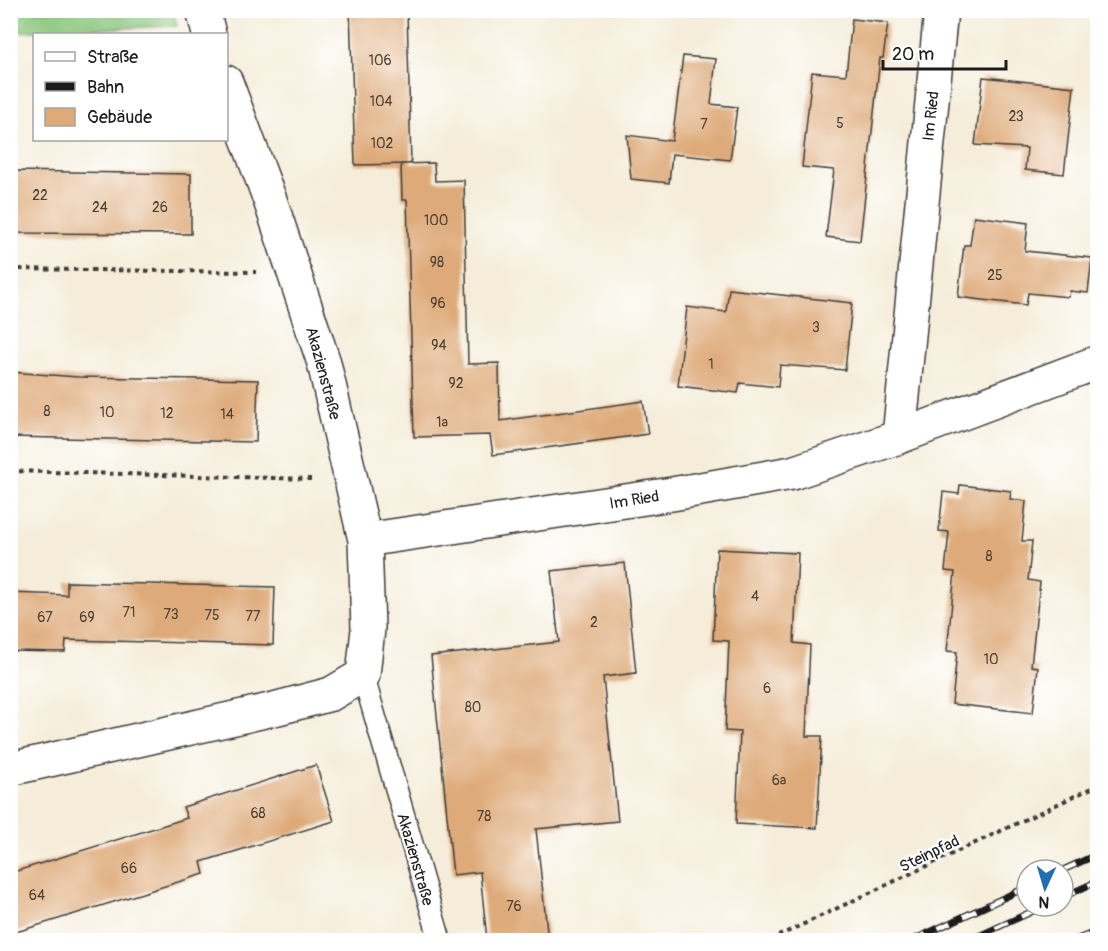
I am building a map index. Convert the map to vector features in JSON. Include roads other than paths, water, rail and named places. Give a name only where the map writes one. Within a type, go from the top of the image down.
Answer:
[{"type":"street","points":[[203,10],[209,33]]},
{"type":"street","name":"Im Ried","points":[[898,437],[941,10]]},
{"type":"street","name":"Akazienstraße","points":[[228,87],[270,200],[324,363],[365,540],[368,629],[363,675]]},
{"type":"street","name":"Im Ried","points":[[365,540],[672,494],[792,473],[898,437],[1098,362]]},
{"type":"street","points":[[10,769],[331,694],[363,675]]},
{"type":"lane","name":"Akazienstraße","points":[[363,675],[440,940]]},
{"type":"railway","points":[[1075,865],[1098,854]]},
{"type":"railway","points":[[1075,892],[1098,881]]},
{"type":"railway","points":[[913,940],[1015,893]]},
{"type":"railway","points":[[970,940],[1018,918]]},
{"type":"railway","points":[[1075,940],[1098,931]]}]
